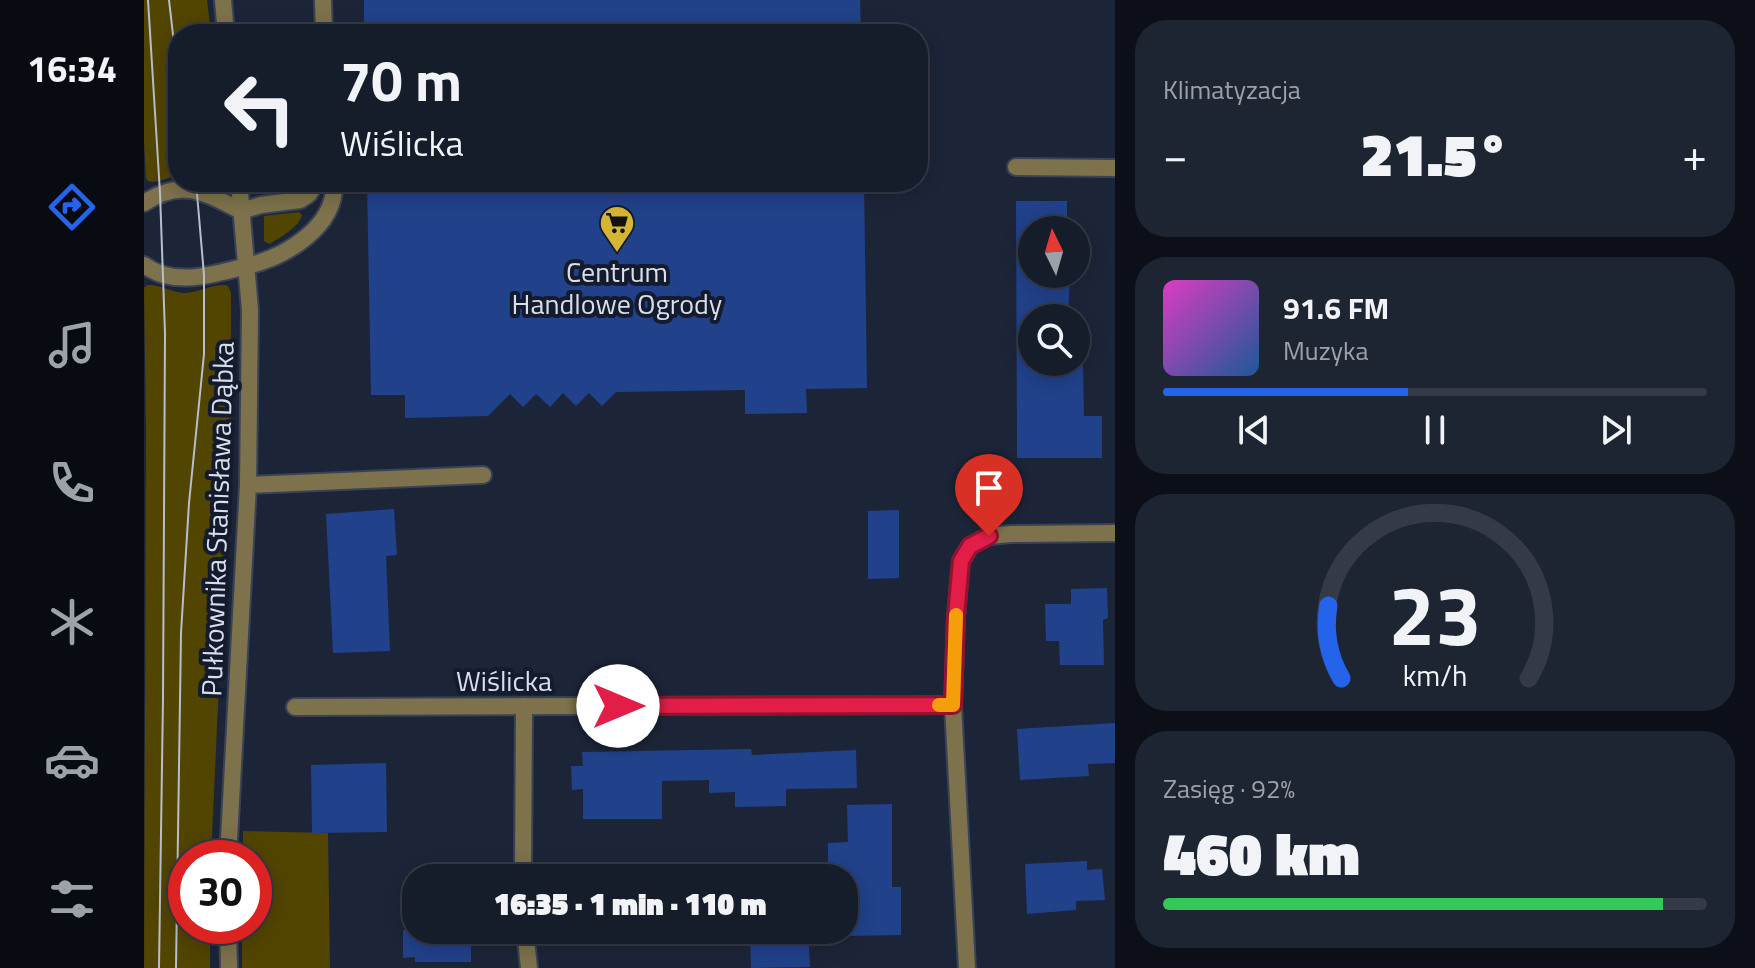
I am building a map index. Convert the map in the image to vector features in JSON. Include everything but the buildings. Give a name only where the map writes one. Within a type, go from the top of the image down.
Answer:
[{"type":"street","points":[[223,0],[225,24]]},
{"type":"street","points":[[323,0],[324,24]]},
{"type":"street","points":[[1016,167],[1115,168]]},
{"type":"street","points":[[144,203],[168,191]]},
{"type":"street","points":[[203,192],[241,211],[300,200],[310,192]]},
{"type":"street","name":"Pułkownika Stanisława Dąbka","points":[[229,840],[248,485],[250,310],[240,192]]},
{"type":"street","points":[[144,265],[163,275],[195,278],[264,262],[283,253],[315,229],[333,205],[334,192]]},
{"type":"street","points":[[248,485],[483,475]]},
{"type":"street","points":[[967,968],[953,705],[961,561],[970,546],[989,536],[1115,533]]},
{"type":"street","name":"Wiślicka","points":[[295,707],[953,705]]},
{"type":"street","points":[[523,864],[524,706]]},
{"type":"street","points":[[228,944],[229,968]]},
{"type":"street","points":[[526,944],[529,968]]},
{"type":"shaded area","points":[[144,0],[207,0],[210,24],[168,24],[168,178],[156,182],[146,178]]},
{"type":"shaded area","points":[[299,212],[302,215],[300,219],[288,232],[269,244],[264,241],[264,216]]},
{"type":"shaded area","points":[[147,285],[157,286],[186,293],[225,285],[231,293],[231,423],[212,840],[168,840],[168,944],[210,944],[210,968],[144,968],[144,288]]},
{"type":"shaded area","points":[[243,831],[328,833],[330,968],[242,968],[242,944],[272,944],[272,840],[243,840]]},
{"type":"tram line","points":[[148,0],[165,333],[159,968]]},
{"type":"tram line","points":[[169,0],[172,24]]},
{"type":"tram line","points":[[176,968],[181,633],[189,503],[204,354],[204,275],[197,192]]},
{"type":"slow traffic","points":[[939,705],[953,705],[956,615]]},
{"type":"place","name":"Centrum Handlowe Ogrody","points":[[617,254]]},
{"type":"route","points":[[618,706],[953,705],[961,561],[970,546],[989,536]]}]
